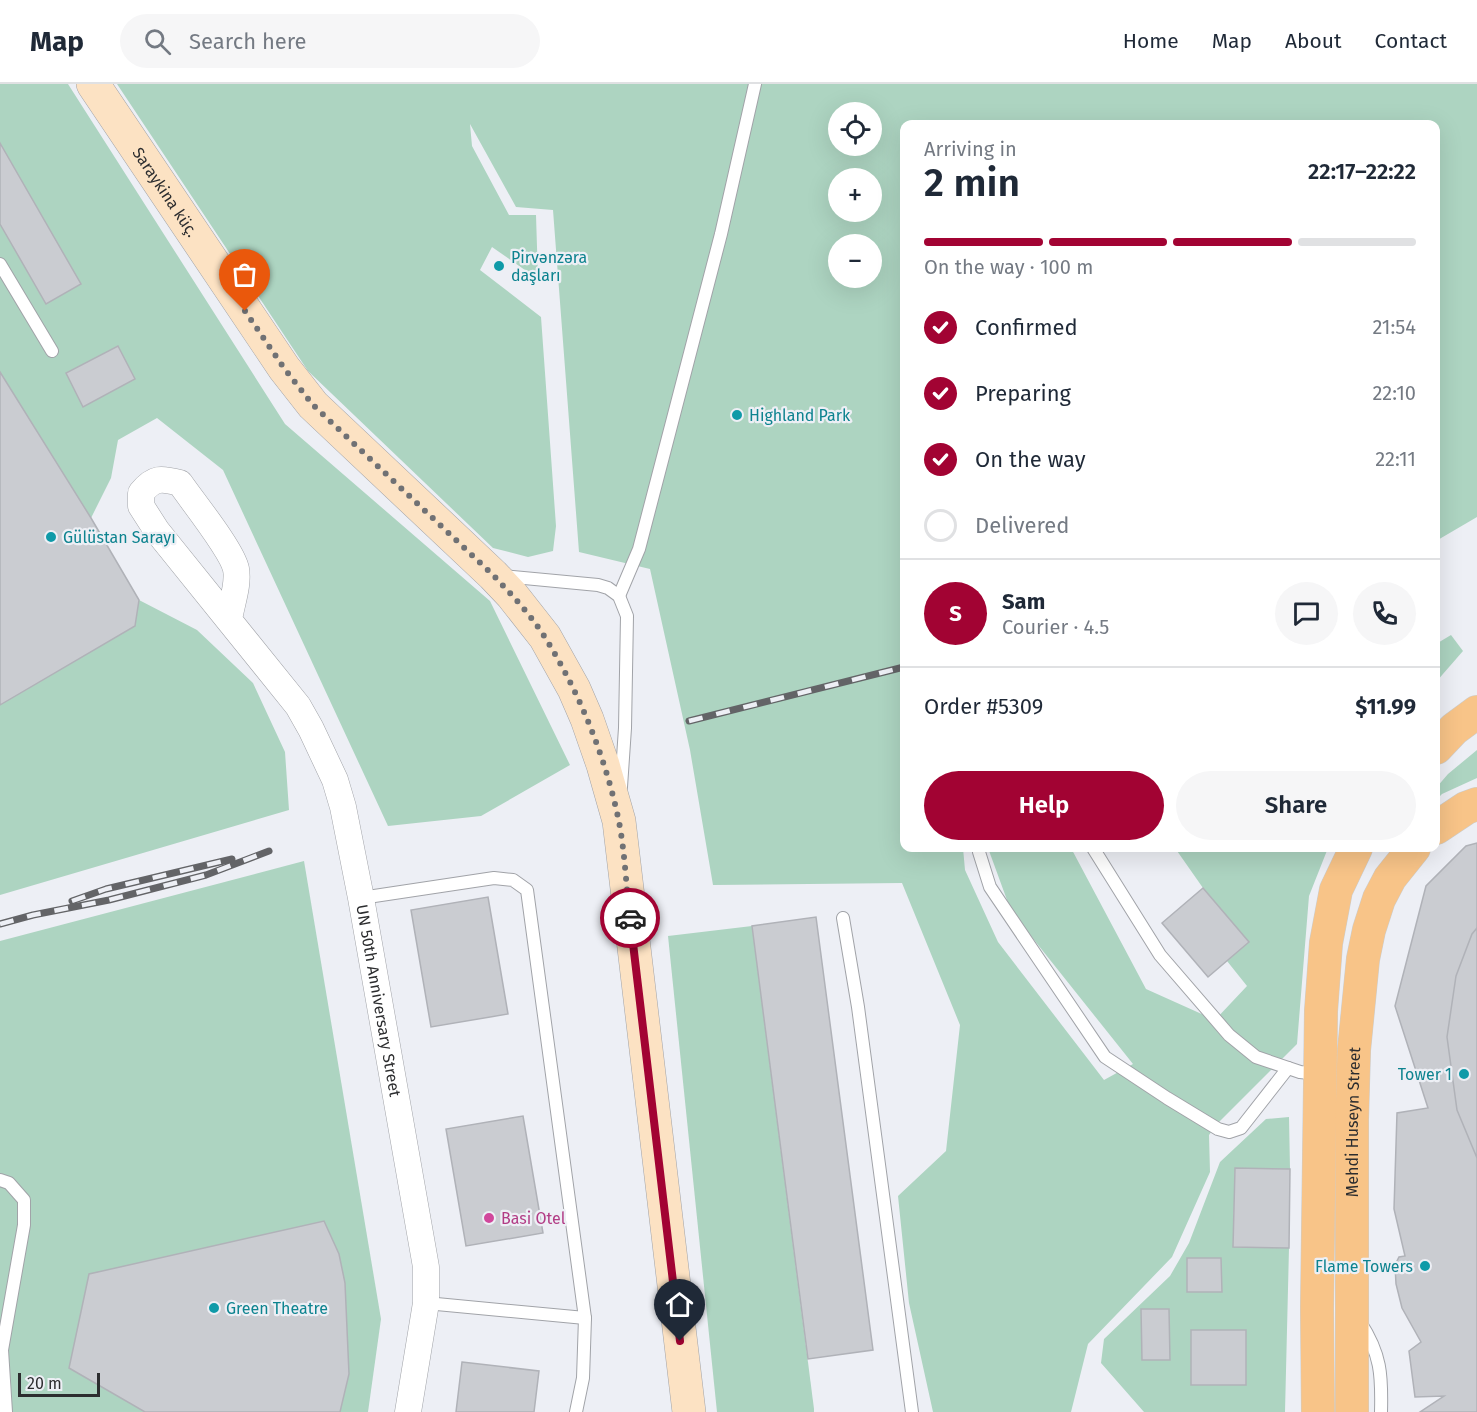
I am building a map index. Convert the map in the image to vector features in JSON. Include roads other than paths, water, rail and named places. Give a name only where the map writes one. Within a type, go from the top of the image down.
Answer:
[{"type":"main road","points":[[1440,825],[1466,808],[1477,804]]},
{"type":"main road","points":[[1318,1412],[1317,1308],[1304,1071],[1321,1011],[1326,943],[1336,890],[1354,852]]},
{"type":"main road","name":"Mehdi Huseyn Street","points":[[1352,1412],[1354,1050],[1363,959],[1369,930],[1380,899],[1390,878],[1411,852]]},
{"type":"street","name":"Saraykina küç.","points":[[93,84],[284,368],[313,405],[493,575]]},
{"type":"street","name":"UN 50th Anniversary Street","points":[[229,620],[236,584],[236,569],[226,548],[180,483],[162,478],[149,483],[141,493],[141,506],[157,531],[298,706],[335,780],[343,807],[426,1267],[426,1303],[408,1412]]},
{"type":"street","points":[[493,575],[545,637],[574,689],[603,765],[620,831],[689,1412]]},
{"type":"lane","points":[[619,596],[639,549],[718,245],[755,84]]},
{"type":"lane","points":[[0,264],[52,351]]},
{"type":"lane","points":[[493,575],[598,585],[608,588],[619,596],[627,616],[626,728],[620,831]]},
{"type":"lane","points":[[981,852],[990,887],[1106,1057],[1218,1130],[1229,1132],[1241,1128],[1304,1071]]},
{"type":"lane","points":[[1096,852],[1160,955],[1228,1035],[1256,1057],[1304,1071]]},
{"type":"lane","points":[[361,898],[494,878],[513,880],[527,890],[585,1318],[583,1378],[576,1412]]},
{"type":"lane","points":[[843,918],[858,1007],[912,1412]]},
{"type":"lane","points":[[0,1180],[9,1184],[24,1200],[24,1225],[2,1350],[6,1412]]},
{"type":"lane","points":[[426,1303],[585,1318]]},
{"type":"lane","points":[[1351,1309],[1372,1341],[1382,1377],[1381,1412]]},
{"type":"railway","points":[[689,721],[900,668]]},
{"type":"railway","points":[[0,924],[109,900],[206,875],[269,851]]},
{"type":"railway","points":[[72,901],[106,889],[232,859]]},
{"type":"place","name":"Pirvənzəra daşları","points":[[499,266]]},
{"type":"place","name":"Highland Park","points":[[737,415]]},
{"type":"place","name":"Gülüstan Sarayı","points":[[51,537]]},
{"type":"place","name":"Tower 1","points":[[1464,1074]]},
{"type":"place","name":"Basi Otel","points":[[489,1218]]},
{"type":"place","name":"Flame Towers","points":[[1425,1266]]},
{"type":"place","name":"Green Theatre","points":[[214,1308]]}]
